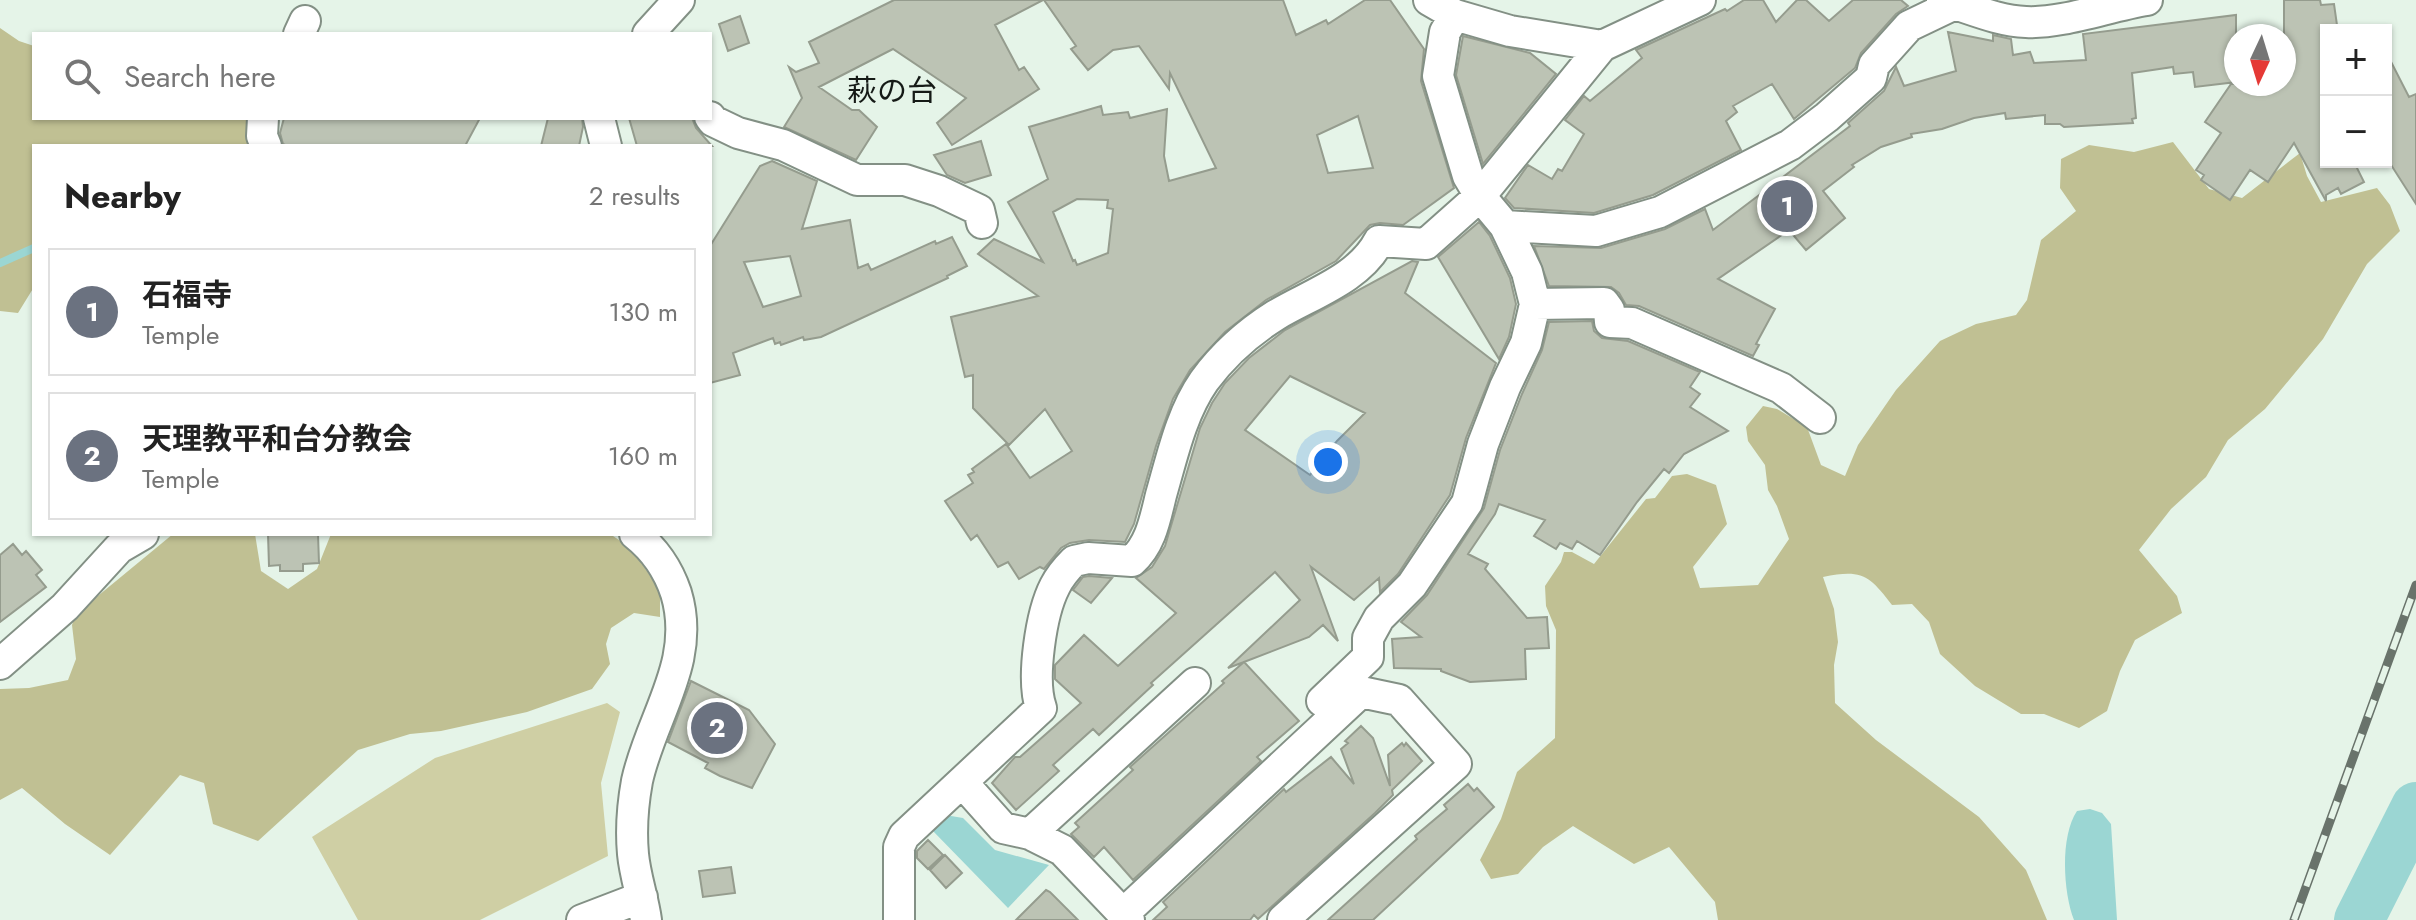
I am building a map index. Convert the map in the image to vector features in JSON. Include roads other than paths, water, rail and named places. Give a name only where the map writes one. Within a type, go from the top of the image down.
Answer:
[{"type":"street","points":[[899,920],[899,847],[904,836],[1041,708],[1037,696],[1037,669],[1046,612],[1054,588],[1074,561],[1088,558],[1132,561],[1140,554],[1150,537],[1173,450],[1190,405],[1203,382],[1228,352],[1274,317],[1352,272],[1374,251],[1379,241],[1426,244],[1480,196],[1602,46],[1700,0]]},
{"type":"street","points":[[1505,226],[1596,231],[1660,212],[1790,145],[1871,78],[1874,65],[1909,26],[1949,2],[2023,23],[2050,22],[2147,0]]},
{"type":"street","points":[[650,32],[678,2]]},
{"type":"street","points":[[678,2],[682,32]]},
{"type":"street","points":[[1318,732],[1316,706],[1368,657],[1368,638],[1379,618],[1412,585],[1467,503],[1483,444],[1526,343],[1535,304],[1527,272],[1505,226],[1468,176],[1438,76],[1445,32],[1442,7],[1510,31],[1602,46]]},
{"type":"street","points":[[263,120],[262,136],[265,144]]},
{"type":"street","points":[[600,120],[606,144]]},
{"type":"street","points":[[712,120],[738,133],[783,145],[857,180],[905,180],[939,191],[979,210],[982,223]]},
{"type":"street","points":[[1535,304],[1604,303],[1609,310],[1610,322],[1632,323],[1781,388],[1820,418]]},
{"type":"street","points":[[0,664],[65,607],[119,548],[140,536]]},
{"type":"street","points":[[582,920],[644,909],[633,855],[637,781],[679,660],[682,631],[680,608],[672,580],[651,547],[637,536]]},
{"type":"street","points":[[1030,834],[1195,683]]},
{"type":"street","points":[[962,782],[1003,828],[1030,834],[1062,850],[1126,917],[1361,692],[1399,700],[1456,764],[1283,920]]},
{"type":"water","points":[[2090,809],[2102,813],[2111,824],[2117,920],[2074,920],[2070,908],[2065,864],[2068,835],[2077,811]]},
{"type":"water","points":[[945,815],[963,818],[995,850],[1049,865],[1008,908],[932,830]]},
{"type":"waterway","points":[[0,263],[32,249]]},
{"type":"waterway","points":[[2359,920],[2416,807]]},
{"type":"railway","points":[[2294,920],[2416,585]]},
{"type":"place","name":"石福寺","points":[[1787,206]]},
{"type":"place","name":"天理教平和台分教会","points":[[717,728]]},
{"type":"district","name":"萩の台","points":[[892,91]]}]
